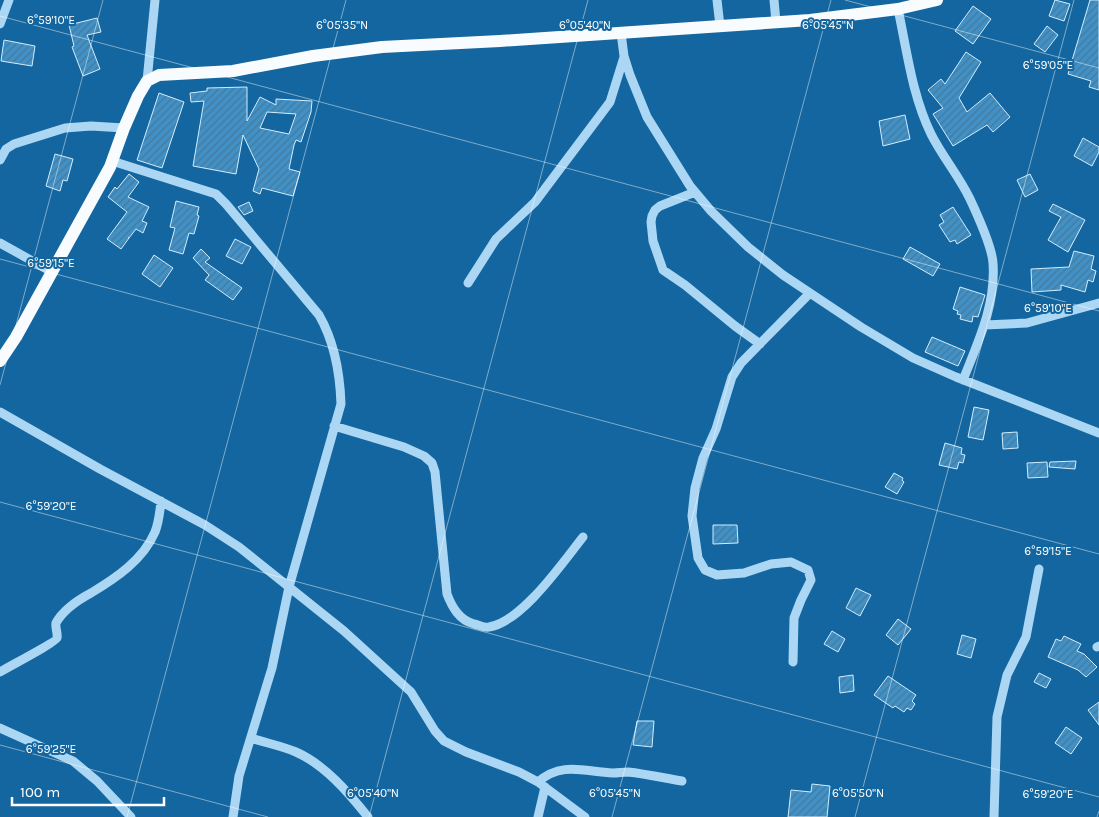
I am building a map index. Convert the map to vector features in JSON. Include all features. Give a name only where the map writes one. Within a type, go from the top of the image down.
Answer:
[{"type":"main road","points":[[0,361],[16,337],[112,161],[138,96],[147,81],[159,75],[233,71],[315,56],[382,47],[810,20],[886,5],[898,9],[937,0]]},
{"type":"street","points":[[0,24],[9,0]]},
{"type":"street","points":[[147,81],[155,0]]},
{"type":"street","points":[[717,0],[720,26]]},
{"type":"street","points":[[774,0],[776,22]]},
{"type":"street","points":[[898,9],[914,88],[922,114],[970,198],[993,261],[992,290],[985,325],[963,380]]},
{"type":"street","points":[[621,33],[624,56],[648,117],[695,192],[710,211],[748,247],[783,275],[861,327],[913,358],[963,380],[1099,433]]},
{"type":"street","points":[[468,283],[496,239],[534,202],[610,102],[624,56]]},
{"type":"street","points":[[0,160],[6,149],[14,144],[65,128],[91,126],[124,128]]},
{"type":"street","points":[[112,161],[216,194],[319,315],[328,330],[340,388],[340,404],[290,587],[272,668],[239,776],[233,817]]},
{"type":"street","points":[[695,192],[660,206],[652,216],[653,241],[663,270],[760,344]]},
{"type":"street","points":[[0,243],[52,272]]},
{"type":"street","points":[[793,662],[794,618],[811,580],[808,570],[791,562],[770,564],[744,573],[717,575],[705,570],[698,558],[692,516],[695,488],[703,458],[716,429],[732,377],[741,363],[810,293]]},
{"type":"street","points":[[985,325],[1027,323],[1099,303]]},
{"type":"street","points":[[0,412],[100,469],[204,524],[239,547],[351,638],[411,692],[444,742],[542,784],[585,817]]},
{"type":"street","points":[[334,426],[404,447],[424,456],[432,463],[435,472],[447,594],[452,606],[460,617],[472,623],[488,628],[516,615],[552,576],[583,537]]},
{"type":"street","points":[[0,672],[19,660],[54,643],[57,637],[56,623],[64,613],[84,597],[111,581],[132,563],[148,546],[155,532],[161,501]]},
{"type":"street","points":[[994,817],[997,717],[1008,675],[1026,637],[1039,569]]},
{"type":"street","points":[[0,728],[73,761],[97,781],[131,817]]},
{"type":"street","points":[[251,738],[296,752],[316,764],[337,782],[368,817]]},
{"type":"street","points":[[538,817],[542,784],[546,774],[562,769],[612,773],[627,772],[682,781]]},
{"type":"building","points":[[1055,0],[1070,4],[1064,21],[1049,16]]},
{"type":"building","points":[[1090,0],[1099,0],[1099,90],[1089,87],[1091,81],[1068,74]]},
{"type":"building","points":[[973,6],[991,19],[973,44],[955,31]]},
{"type":"building","points":[[97,18],[101,32],[87,35],[100,69],[83,76],[72,47],[74,46],[69,25]]},
{"type":"building","points":[[1047,26],[1058,35],[1045,52],[1034,44]]},
{"type":"building","points":[[4,40],[35,46],[32,66],[1,61]]},
{"type":"building","points":[[966,52],[981,62],[959,98],[967,112],[990,93],[1010,117],[993,132],[987,125],[953,146],[933,114],[943,108],[928,90],[941,79],[945,84]]},
{"type":"building","points":[[247,87],[247,121],[260,97],[276,105],[276,99],[312,101],[311,112],[301,142],[296,140],[294,145],[289,169],[300,172],[293,196],[262,188],[260,194],[253,191],[259,169],[243,135],[236,174],[193,166],[204,101],[191,102],[190,93],[207,91],[207,88]],"holes":[[[267,112],[296,114],[289,134],[260,128]]]},
{"type":"building","points":[[159,93],[184,102],[162,168],[137,160]]},
{"type":"building","points":[[905,115],[910,139],[883,146],[879,121]]},
{"type":"building","points":[[1083,138],[1099,147],[1099,152],[1092,166],[1074,156]]},
{"type":"building","points":[[55,154],[73,159],[67,181],[63,180],[60,191],[46,186]]},
{"type":"building","points":[[129,174],[139,182],[128,197],[149,207],[142,221],[147,223],[143,233],[136,229],[121,249],[107,239],[127,212],[108,197],[115,187],[117,189]]},
{"type":"building","points":[[1030,174],[1038,190],[1025,197],[1017,180]]},
{"type":"building","points":[[176,201],[199,207],[197,215],[199,216],[194,234],[189,233],[183,254],[169,250],[175,228],[170,227]]},
{"type":"building","points":[[249,202],[253,211],[244,215],[238,207]]},
{"type":"building","points":[[1053,204],[1085,220],[1068,252],[1048,240],[1061,217],[1049,211]]},
{"type":"building","points":[[953,207],[971,235],[957,244],[955,240],[950,242],[939,225],[944,222],[940,215]]},
{"type":"building","points":[[235,239],[251,247],[242,264],[226,256]]},
{"type":"building","points":[[910,247],[940,264],[933,276],[903,259]]},
{"type":"building","points":[[201,249],[210,258],[205,262],[242,288],[233,300],[205,280],[209,275],[193,258]]},
{"type":"building","points":[[1074,251],[1094,256],[1091,269],[1096,271],[1093,282],[1088,280],[1085,292],[1061,285],[1061,290],[1032,292],[1031,269],[1069,267]]},
{"type":"building","points":[[154,255],[173,268],[160,287],[142,274]]},
{"type":"building","points":[[960,287],[985,295],[978,317],[973,316],[972,322],[960,319],[961,315],[957,314],[958,311],[953,309]]},
{"type":"building","points":[[932,337],[965,351],[958,366],[925,352]]},
{"type":"building","points":[[974,407],[989,410],[983,440],[968,437]]},
{"type":"building","points":[[1017,432],[1018,448],[1003,449],[1002,433]]},
{"type":"building","points":[[945,443],[962,448],[961,454],[965,455],[963,463],[959,462],[957,469],[939,465]]},
{"type":"building","points":[[1076,461],[1075,469],[1049,467],[1050,462]]},
{"type":"building","points":[[1047,462],[1048,477],[1028,478],[1027,463]]},
{"type":"building","points":[[894,473],[903,478],[904,482],[897,494],[885,487]]},
{"type":"building","points":[[713,525],[737,525],[738,543],[713,544]]},
{"type":"building","points":[[856,588],[871,595],[860,616],[846,608]]},
{"type":"building","points":[[898,619],[911,629],[898,645],[886,635]]},
{"type":"building","points":[[832,631],[845,639],[838,652],[824,644]]},
{"type":"building","points":[[962,635],[976,639],[971,658],[957,654]]},
{"type":"building","points":[[1064,636],[1081,644],[1077,651],[1084,654],[1097,667],[1086,677],[1078,670],[1048,657],[1056,639],[1061,641]]},
{"type":"building","points":[[1039,673],[1051,679],[1046,688],[1034,682]]},
{"type":"building","points":[[853,675],[854,691],[840,693],[839,677]]},
{"type":"building","points":[[888,676],[916,695],[912,701],[915,704],[911,710],[907,708],[904,712],[895,706],[893,708],[874,695]]},
{"type":"building","points":[[1099,702],[1099,725],[1088,710]]},
{"type":"building","points":[[637,721],[654,721],[652,747],[633,745]]},
{"type":"building","points":[[1066,727],[1082,738],[1071,754],[1055,743]]},
{"type":"building","points":[[812,784],[830,786],[827,817],[788,817],[791,790],[811,792]]}]
